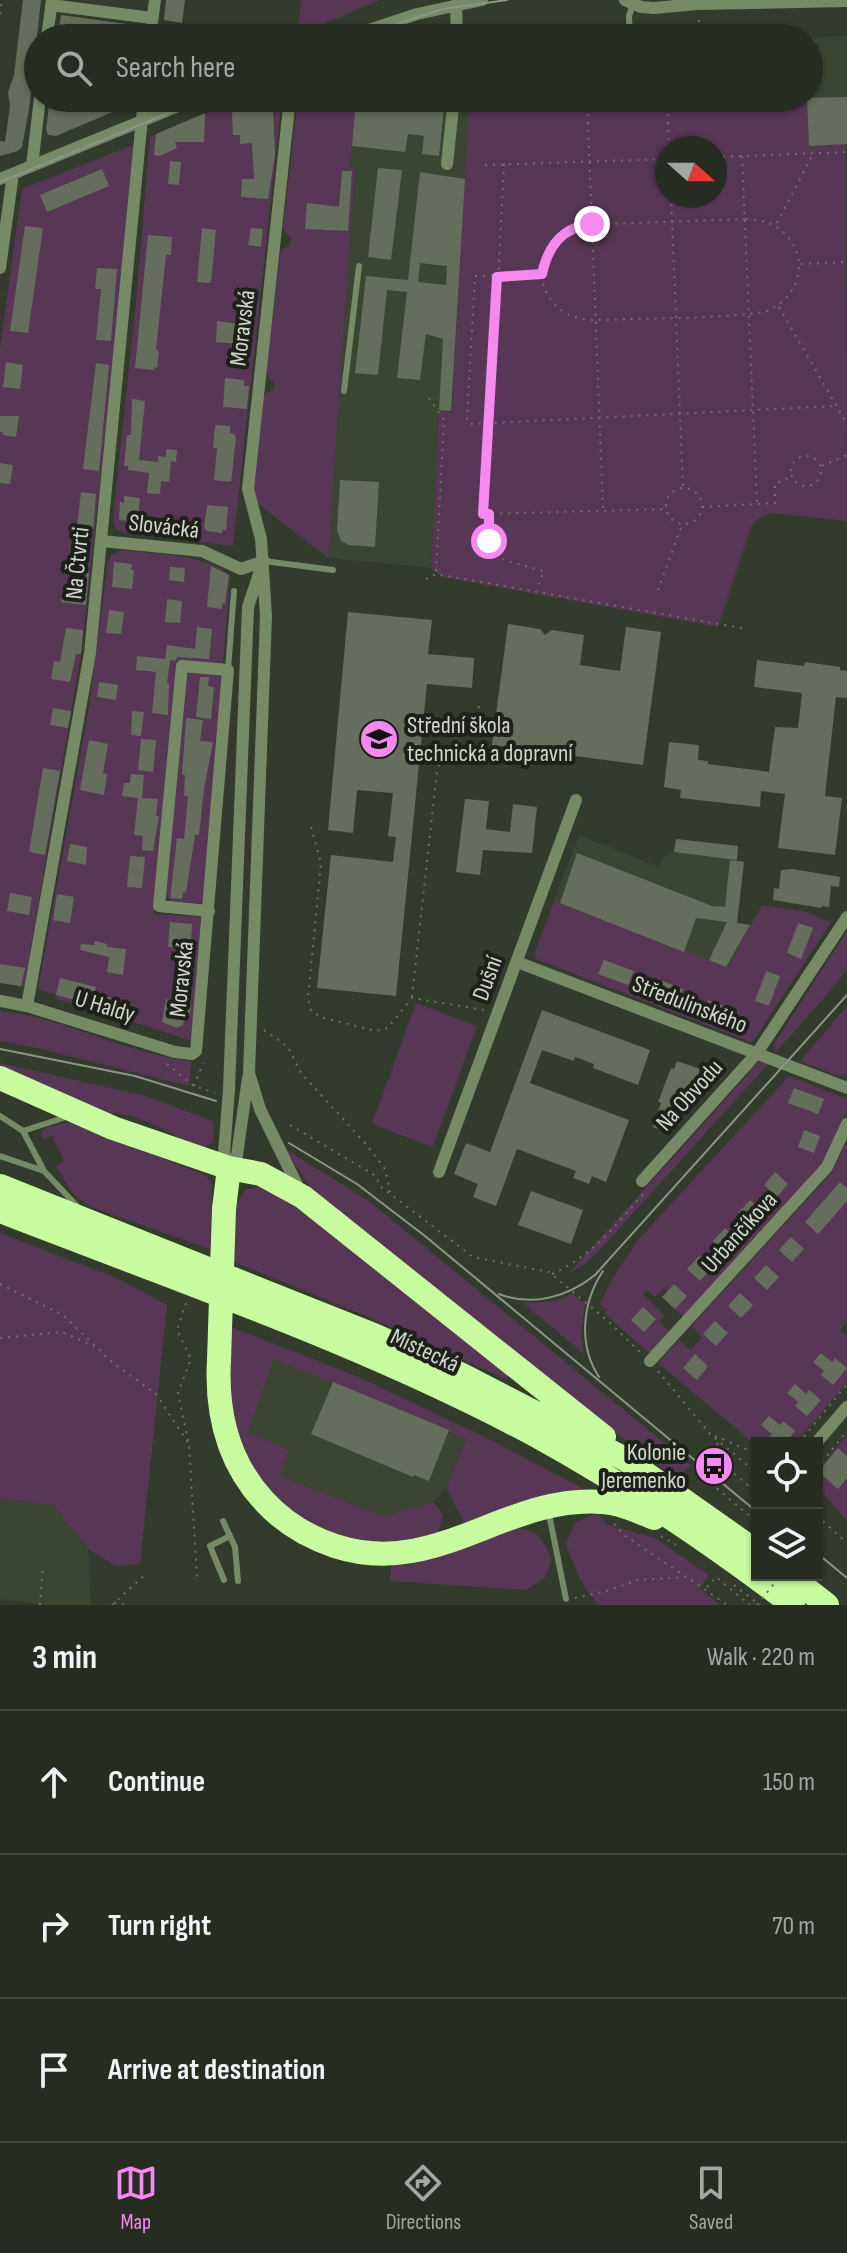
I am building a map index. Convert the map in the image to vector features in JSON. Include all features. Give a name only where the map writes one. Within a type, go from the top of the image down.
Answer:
[{"type":"highway","points":[[0,1078],[77,1113],[229,1168],[261,1174],[303,1197],[600,1433],[625,1459]]},
{"type":"highway","points":[[229,1168],[224,1209],[219,1360],[221,1421],[245,1476],[279,1516],[317,1539],[363,1553],[414,1553],[548,1507],[601,1502],[623,1506],[668,1524],[725,1566]]},
{"type":"highway","name":"Místecká","points":[[0,1186],[429,1359],[625,1459],[751,1548]]},
{"type":"highway","name":"Místecká","points":[[0,1211],[334,1340],[434,1385],[578,1459],[653,1504],[725,1566],[793,1605]]},
{"type":"highway","points":[[797,1581],[827,1605]]},
{"type":"street","points":[[152,24],[155,0]]},
{"type":"street","points":[[385,24],[482,0]]},
{"type":"street","points":[[629,2],[654,8],[697,4],[847,1]]},
{"type":"street","points":[[49,24],[52,3],[152,18]]},
{"type":"street","points":[[456,4],[457,24]]},
{"type":"street","points":[[32,166],[38,112]]},
{"type":"street","name":"Na Čtvrti","points":[[27,1006],[90,653],[142,112]]},
{"type":"street","points":[[0,268],[6,177],[163,112]]},
{"type":"street","name":"Moravská","points":[[249,1073],[266,616],[264,561],[248,489],[288,112]]},
{"type":"street","points":[[447,164],[453,112]]},
{"type":"street","name":"Slovácká","points":[[102,541],[202,551],[241,569],[264,561]]},
{"type":"street","points":[[229,1168],[224,1153],[230,1077],[246,628],[248,607],[264,561]]},
{"type":"street","name":"Moravská","points":[[196,1051],[209,911],[228,670],[182,666],[159,906],[209,911]]},
{"type":"street","name":"Dušní","points":[[439,1172],[576,800]]},
{"type":"street","name":"Na Obvodu","points":[[642,1181],[757,1053],[847,917]]},
{"type":"street","name":"Středulinského","points":[[517,962],[847,1088]]},
{"type":"street","name":"U Haldy","points":[[0,1001],[27,1006],[175,1052],[192,1054],[196,1051]]},
{"type":"street","points":[[229,1168],[237,1155],[249,1073]]},
{"type":"street","points":[[249,1073],[264,1118],[303,1197]]},
{"type":"street","name":"Urbančíkova","points":[[650,1361],[827,1167],[847,1124]]},
{"type":"street","points":[[821,1437],[847,1407]]},
{"type":"lane","points":[[629,2],[629,24]]},
{"type":"lane","points":[[344,391],[359,266]]},
{"type":"lane","points":[[264,561],[333,570]]},
{"type":"lane","name":"Moravská","points":[[228,670],[234,591]]},
{"type":"lane","points":[[23,1131],[77,1113]]},
{"type":"lane","points":[[0,1116],[23,1131],[44,1171],[83,1210],[124,1235]]},
{"type":"lane","points":[[0,1156],[44,1171]]},
{"type":"lane","points":[[548,1507],[566,1599]]},
{"type":"lane","points":[[223,1521],[235,1547],[238,1581]]},
{"type":"lane","points":[[224,1580],[210,1546],[230,1536]]},
{"type":"path","points":[[0,14],[2,0]]},
{"type":"path","points":[[699,17],[699,24]]},
{"type":"path","points":[[588,112],[603,509]]},
{"type":"path","points":[[668,112],[669,136]]},
{"type":"path","points":[[727,157],[847,152]]},
{"type":"path","points":[[776,225],[813,153]]},
{"type":"path","points":[[742,156],[757,503]]},
{"type":"path","points":[[485,165],[655,159]]},
{"type":"path","points":[[504,164],[491,423],[483,514],[667,509]]},
{"type":"path","points":[[671,208],[683,489]]},
{"type":"path","points":[[746,219],[776,225],[792,242],[800,264],[795,287],[778,306],[749,314],[580,319],[561,310],[546,293],[542,274],[550,248],[573,229],[592,224],[746,219]]},
{"type":"path","points":[[800,264],[847,262]]},
{"type":"path","points":[[542,274],[475,276],[467,420],[470,424],[837,406]]},
{"type":"path","points":[[778,306],[847,424]]},
{"type":"path","points":[[429,398],[444,420],[436,574]]},
{"type":"path","points":[[821,466],[847,455]]},
{"type":"path","points":[[801,456],[811,456],[821,466],[818,480],[810,485],[800,485],[792,476],[793,463],[801,456]]},
{"type":"path","points":[[702,507],[775,503],[775,484],[792,476]]},
{"type":"path","points":[[683,489],[699,496],[702,507],[694,522],[682,524],[672,519],[667,509],[669,498],[683,489]]},
{"type":"path","points":[[489,514],[491,548],[506,560],[544,571],[539,584]]},
{"type":"path","points":[[658,590],[682,524]]},
{"type":"path","points":[[426,579],[436,574],[747,629]]},
{"type":"path","points":[[311,827],[321,863],[308,998],[311,1010],[320,1017],[382,1031],[388,1028],[412,998],[437,771],[443,758],[473,727],[479,706]]},
{"type":"path","points":[[412,998],[498,1012]]},
{"type":"path","points":[[251,1025],[288,1047],[301,1073],[385,1169],[390,1193]]},
{"type":"path","points":[[196,1051],[203,1053],[203,1061],[194,1086],[216,1094]]},
{"type":"path","points":[[290,1125],[376,1176],[380,1186],[473,1257],[552,1274],[650,1361],[710,1434],[751,1468]]},
{"type":"path","points":[[0,1284],[63,1315],[113,1363],[156,1394],[189,1445]]},
{"type":"path","points":[[186,1302],[177,1330],[191,1359],[178,1393],[189,1445],[197,1577]]},
{"type":"path","points":[[0,1338],[62,1332],[96,1346]]},
{"type":"path","points":[[804,1437],[847,1384]]},
{"type":"path","points":[[823,1461],[847,1431]]},
{"type":"path","points":[[710,1434],[751,1451]]},
{"type":"path","points":[[719,1442],[695,1470],[751,1517]]},
{"type":"path","points":[[710,1453],[751,1488]]},
{"type":"path","points":[[601,1502],[607,1516],[624,1535],[727,1605]]},
{"type":"path","points":[[823,1521],[847,1543]]},
{"type":"path","points":[[658,1534],[683,1549]]},
{"type":"path","points":[[40,1605],[43,1565]]},
{"type":"path","points":[[725,1566],[758,1605],[776,1581]]},
{"type":"path","points":[[113,1604],[147,1573]]},
{"type":"path","points":[[566,1599],[595,1594],[638,1580],[687,1577]]},
{"type":"path","points":[[706,1588],[716,1577],[750,1605]]},
{"type":"path","points":[[113,1604],[125,1605]]},
{"type":"shaded area","points":[[301,0],[380,0],[324,24],[299,24]]},
{"type":"shaded area","points":[[847,36],[847,148],[761,148],[796,112],[823,112],[823,37]]},
{"type":"shaded area","points":[[210,112],[280,112],[233,546],[123,533],[116,529],[113,518],[150,137]]},
{"type":"shaded area","points":[[296,112],[356,112],[349,168],[355,169],[328,558],[252,499],[264,395],[274,389],[274,382],[266,372],[281,250],[290,244],[291,238],[283,229]]},
{"type":"shaded area","points":[[355,112],[468,112],[452,414],[439,413],[431,568],[328,558],[355,169],[349,168]]},
{"type":"shaded area","points":[[468,112],[808,112],[809,146],[846,144],[847,521],[771,513],[758,519],[751,527],[718,627],[442,577],[431,568],[439,412],[452,413]]},
{"type":"shaded area","points":[[133,145],[117,328],[81,654],[24,987],[0,983],[0,348],[22,189]]},
{"type":"shaded area","points":[[122,550],[195,559],[230,576],[223,665],[179,661],[154,914],[203,917],[192,1041],[55,999],[56,995],[38,989],[88,713],[108,562],[111,555]]},
{"type":"shaded area","points":[[190,672],[219,674],[222,678],[204,900],[200,903],[172,901],[165,895],[187,675]]},
{"type":"shaded area","points":[[579,835],[660,867],[660,859],[674,852],[676,839],[738,846],[736,860],[744,862],[739,908],[730,907],[730,922],[752,925],[728,968],[554,901]]},
{"type":"shaded area","points":[[554,901],[728,967],[762,905],[802,911],[831,922],[750,1042],[536,959],[534,955]]},
{"type":"shaded area","points":[[847,931],[847,969],[776,1052],[774,1044]]},
{"type":"shaded area","points":[[416,1003],[477,1026],[433,1147],[372,1124]]},
{"type":"shaded area","points":[[847,1006],[847,1076],[842,1077],[800,1061]]},
{"type":"shaded area","points":[[0,1011],[48,1021],[143,1051],[191,1061],[189,1086],[0,1041]]},
{"type":"shaded area","points":[[759,1062],[768,1064],[608,1241],[586,1263],[568,1274],[750,1069]]},
{"type":"shaded area","points":[[0,1063],[146,1096],[213,1121],[213,1142],[200,1149],[138,1118],[98,1114],[0,1069]]},
{"type":"shaded area","points":[[789,1076],[847,1099],[847,1112],[821,1168],[684,1317],[675,1309],[686,1295],[674,1284],[655,1297],[647,1290],[643,1294],[665,1316],[659,1322],[670,1332],[649,1353],[604,1313],[606,1310],[600,1304],[612,1279],[638,1240]]},
{"type":"shaded area","points":[[72,1122],[207,1176],[212,1186],[210,1249],[91,1207],[73,1194],[56,1166],[64,1161],[52,1136],[43,1139],[41,1132],[47,1127]]},
{"type":"shaded area","points":[[847,1140],[847,1321],[840,1330],[847,1336],[847,1382],[801,1437],[751,1437],[751,1441],[658,1363],[679,1340],[691,1350],[702,1338],[693,1327],[695,1322],[832,1172]]},
{"type":"shaded area","points":[[285,1149],[369,1201],[691,1465],[677,1479],[551,1384],[313,1191]]},
{"type":"shaded area","points":[[264,1185],[329,1231],[507,1369],[508,1380],[373,1319],[232,1261],[235,1207],[245,1190]]},
{"type":"shaded area","points":[[0,1233],[119,1279],[167,1305],[140,1564],[116,1566],[88,1549],[53,1505],[0,1499]]},
{"type":"shaded area","points":[[573,1294],[585,1304],[581,1333],[584,1354],[523,1303],[551,1302]]},
{"type":"shaded area","points":[[228,1326],[354,1375],[489,1439],[593,1494],[465,1525],[446,1488],[467,1439],[274,1359],[248,1432],[289,1450],[280,1476],[383,1516],[433,1502],[443,1515],[435,1535],[418,1543],[371,1542],[314,1528],[274,1498],[255,1475],[237,1438],[230,1403]]},
{"type":"shaded area","points":[[274,1358],[467,1439],[446,1488],[433,1502],[383,1516],[280,1476],[248,1432]]},
{"type":"shaded area","points":[[847,1435],[847,1521],[823,1493],[823,1464]]},
{"type":"shaded area","points":[[0,1499],[53,1505],[88,1549],[91,1605],[48,1605],[0,1599]]},
{"type":"shaded area","points":[[598,1512],[606,1524],[655,1538],[709,1575],[700,1588],[719,1605],[598,1605],[580,1580],[566,1544],[575,1523]]},
{"type":"shaded area","points":[[507,1528],[524,1529],[536,1534],[552,1559],[545,1578],[526,1590],[390,1581],[391,1566],[434,1557]]},
{"type":"building","points":[[23,0],[41,0],[38,24],[24,24],[24,112],[28,112],[22,147],[0,156],[0,141],[5,142],[10,106],[8,92],[14,75]]},
{"type":"building","points":[[166,0],[185,0],[182,23],[164,20]]},
{"type":"building","points":[[61,15],[126,24],[60,24]]},
{"type":"building","points":[[847,97],[847,144],[809,146],[808,112],[823,112],[823,98]]},
{"type":"building","points":[[48,112],[113,112],[56,136],[48,135]]},
{"type":"building","points":[[232,112],[273,112],[275,155],[268,199],[241,197],[242,179],[254,179],[252,143],[240,144],[240,135],[233,135]]},
{"type":"building","points":[[355,112],[444,112],[439,156],[422,154],[424,136],[408,134],[405,152],[352,146]]},
{"type":"building","points":[[205,113],[204,142],[175,142],[177,148],[160,156],[154,155],[156,134]]},
{"type":"building","points":[[170,161],[181,162],[179,185],[168,184]]},
{"type":"building","points":[[378,168],[402,170],[391,260],[368,257]]},
{"type":"building","points":[[102,169],[109,186],[47,212],[40,195]]},
{"type":"building","points":[[342,171],[352,171],[348,231],[305,229],[307,203],[339,207]]},
{"type":"building","points":[[420,172],[465,179],[451,411],[439,410],[443,339],[426,334],[420,380],[397,378],[407,292],[387,290],[378,375],[355,373],[366,276],[408,280]],"holes":[[[420,263],[447,266],[446,285],[418,282]]]},
{"type":"building","points":[[25,226],[43,228],[28,333],[10,331]]},
{"type":"building","points":[[202,228],[216,230],[211,283],[197,282]]},
{"type":"building","points":[[251,228],[263,229],[261,247],[248,245]]},
{"type":"building","points":[[148,235],[172,237],[171,255],[166,255],[156,349],[159,352],[154,370],[135,368]]},
{"type":"building","points":[[97,268],[117,269],[111,341],[96,340],[101,289],[95,289]]},
{"type":"building","points":[[217,321],[239,324],[237,344],[216,342]]},
{"type":"building","points":[[6,362],[23,365],[20,389],[3,387]]},
{"type":"building","points":[[96,363],[109,365],[99,471],[83,469]]},
{"type":"building","points":[[225,378],[244,380],[244,386],[249,386],[247,409],[223,407]]},
{"type":"building","points":[[132,399],[145,401],[139,460],[158,462],[158,456],[166,457],[166,449],[177,450],[176,462],[171,461],[169,482],[161,481],[160,494],[147,493],[149,473],[128,470],[128,466],[124,466],[127,435],[131,435]]},
{"type":"building","points":[[0,416],[19,416],[16,437],[0,432]]},
{"type":"building","points":[[215,425],[230,426],[230,433],[236,438],[231,482],[214,480],[217,448],[213,448]]},
{"type":"building","points":[[0,463],[13,465],[10,484],[0,483]]},
{"type":"building","points":[[340,480],[379,482],[375,547],[349,545],[341,541],[337,531]]},
{"type":"building","points":[[81,492],[96,494],[93,529],[77,528]]},
{"type":"building","points":[[124,496],[140,498],[137,522],[119,520],[120,502],[124,503]]},
{"type":"building","points":[[207,505],[228,507],[226,530],[222,533],[204,528]]},
{"type":"building","points":[[114,562],[132,564],[132,589],[112,587]]},
{"type":"building","points":[[211,566],[229,575],[222,609],[207,607]]},
{"type":"building","points":[[170,567],[185,568],[184,582],[169,580]]},
{"type":"building","points":[[73,572],[89,573],[86,605],[61,602],[64,587],[72,585]]},
{"type":"building","points":[[167,599],[182,601],[180,623],[165,622]]},
{"type":"building","points":[[109,610],[124,612],[121,634],[106,633]]},
{"type":"building","name":"Střední škola technická a dopravní","points":[[348,612],[432,620],[428,654],[474,658],[472,688],[427,684],[396,996],[317,988],[331,855],[393,862],[396,837],[388,836],[393,793],[357,790],[353,833],[328,830]]},
{"type":"building","points":[[508,624],[540,629],[545,635],[552,630],[584,635],[580,665],[620,671],[626,627],[661,632],[643,765],[492,745]]},
{"type":"building","points":[[197,627],[212,629],[209,659],[177,657],[175,661],[170,660],[168,715],[152,713],[156,672],[136,670],[137,656],[165,659],[167,645],[195,649]]},
{"type":"building","points":[[66,628],[83,630],[81,654],[76,654],[70,682],[51,679],[54,661],[60,662]]},
{"type":"building","points":[[757,660],[804,666],[805,662],[840,667],[840,670],[847,671],[847,698],[836,697],[825,796],[842,798],[835,855],[778,848],[785,794],[761,791],[760,807],[680,798],[681,790],[664,787],[669,742],[699,745],[698,760],[708,761],[708,764],[769,772],[775,727],[798,728],[802,693],[754,687]]},
{"type":"building","points":[[200,677],[209,677],[208,686],[214,687],[211,719],[196,717]]},
{"type":"building","points":[[99,682],[118,685],[116,700],[97,697]]},
{"type":"building","points":[[53,708],[71,711],[68,728],[50,725]]},
{"type":"building","points":[[132,711],[144,712],[141,736],[131,735]]},
{"type":"building","points":[[186,718],[203,720],[200,741],[213,742],[199,835],[195,835],[186,893],[183,892],[182,899],[171,898],[171,891],[177,838],[184,839],[188,796],[184,796],[185,775],[182,775]]},
{"type":"building","points":[[141,739],[156,740],[153,772],[138,770]]},
{"type":"building","points":[[89,740],[108,744],[103,773],[107,774],[104,795],[80,790]]},
{"type":"building","points":[[43,768],[60,771],[45,855],[29,852]]},
{"type":"building","points":[[131,774],[144,775],[142,798],[158,799],[156,816],[159,816],[153,851],[142,850],[143,836],[134,835],[138,798],[122,796],[124,783],[130,783]]},
{"type":"building","points":[[465,799],[489,801],[486,829],[510,832],[513,804],[537,807],[532,853],[483,850],[480,875],[456,872]]},
{"type":"building","points":[[676,839],[738,846],[737,860],[674,852]]},
{"type":"building","points":[[70,844],[87,847],[86,865],[67,861]]},
{"type":"building","points":[[577,853],[712,906],[725,907],[730,860],[744,862],[737,923],[750,925],[726,967],[709,960],[727,922],[696,918],[684,952],[560,903]]},
{"type":"building","points":[[130,856],[145,857],[142,888],[127,887]]},
{"type":"building","points":[[793,869],[840,877],[839,887],[831,886],[829,907],[773,900],[774,888],[779,889],[781,870]]},
{"type":"building","points":[[10,893],[32,897],[29,915],[7,911]]},
{"type":"building","points":[[57,894],[74,897],[70,923],[53,920]]},
{"type":"building","points":[[170,922],[192,924],[191,943],[180,942],[180,948],[168,947]]},
{"type":"building","points":[[798,923],[813,928],[801,959],[787,953]]},
{"type":"building","points":[[95,941],[107,944],[107,947],[126,949],[123,975],[107,972],[109,957],[80,950],[81,944],[94,945]]},
{"type":"building","points":[[604,960],[634,971],[628,985],[598,974]]},
{"type":"building","points":[[0,964],[25,968],[21,986],[0,983]]},
{"type":"building","points":[[766,971],[780,976],[769,1006],[755,1001]]},
{"type":"building","points":[[60,978],[96,987],[94,994],[117,999],[115,1010],[56,995]]},
{"type":"building","points":[[658,979],[683,989],[677,1005],[652,995]]},
{"type":"building","points":[[166,999],[191,1005],[189,1018],[185,1018],[183,1025],[177,1028],[162,1022]]},
{"type":"building","points":[[708,1000],[738,1011],[733,1025],[703,1014]]},
{"type":"building","points":[[542,1010],[650,1050],[638,1085],[593,1068],[594,1064],[575,1057],[574,1061],[542,1050],[530,1083],[629,1120],[606,1182],[592,1176],[589,1184],[573,1178],[576,1171],[517,1149],[496,1206],[473,1197],[478,1184],[454,1174],[466,1143],[490,1152]]},
{"type":"building","points":[[677,1061],[700,1069],[699,1079],[686,1113],[679,1125],[673,1122],[669,1133],[653,1127],[661,1103],[658,1102],[671,1068],[674,1069]]},
{"type":"building","points":[[794,1088],[824,1099],[818,1114],[788,1103]]},
{"type":"building","points":[[804,1130],[820,1136],[814,1153],[798,1147]]},
{"type":"building","points":[[775,1172],[788,1184],[777,1197],[764,1185]]},
{"type":"building","points":[[840,1182],[847,1188],[847,1201],[818,1234],[805,1222]]},
{"type":"building","points":[[531,1191],[583,1210],[571,1244],[518,1225]]},
{"type":"building","points":[[750,1200],[763,1212],[751,1225],[738,1213]]},
{"type":"building","points":[[725,1228],[738,1240],[726,1253],[713,1241]]},
{"type":"building","points":[[791,1237],[804,1249],[792,1262],[779,1250]]},
{"type":"building","points":[[699,1256],[712,1268],[700,1281],[687,1269]]},
{"type":"building","points":[[766,1265],[779,1277],[767,1290],[754,1278]]},
{"type":"building","points":[[674,1284],[687,1296],[675,1309],[662,1297]]},
{"type":"building","points":[[740,1293],[753,1305],[741,1318],[728,1306]]},
{"type":"building","points":[[643,1307],[656,1319],[644,1332],[631,1320]]},
{"type":"building","points":[[715,1321],[728,1333],[716,1346],[703,1334]]},
{"type":"building","points":[[821,1353],[832,1362],[835,1358],[847,1368],[833,1385],[821,1375],[824,1371],[813,1362]]},
{"type":"building","points":[[695,1354],[708,1366],[697,1380],[683,1368]]},
{"type":"building","points":[[333,1382],[449,1430],[429,1481],[311,1434]]},
{"type":"building","points":[[795,1384],[806,1394],[809,1390],[821,1400],[807,1416],[795,1406],[798,1402],[787,1393]]},
{"type":"building","points":[[769,1416],[780,1425],[783,1421],[795,1431],[790,1437],[770,1437],[772,1434],[761,1425]]},
{"type":"building","points":[[838,1448],[847,1456],[847,1478],[838,1489],[823,1476],[823,1466]]},
{"type":"tram line","points":[[396,24],[443,9],[507,0]]},
{"type":"tram line","points":[[0,182],[171,112]]},
{"type":"tram line","points":[[499,1294],[524,1300],[549,1298],[573,1289],[595,1275],[847,995]]},
{"type":"tram line","points":[[0,1049],[135,1076],[216,1101]]},
{"type":"tram line","points":[[289,1143],[357,1184],[425,1236],[753,1509]]},
{"type":"tram line","points":[[599,1377],[588,1351],[585,1324],[591,1297],[603,1271]]},
{"type":"tram line","points":[[823,1558],[847,1578]]},
{"type":"place","name":"Střední škola technická a dopravní","points":[[379,739]]},
{"type":"place","name":"Kolonie Jeremenko","points":[[714,1466]]},
{"type":"route","points":[[489,541],[489,514],[483,514],[491,423],[497,277],[542,274],[550,248],[559,238],[582,225],[592,224]]}]
